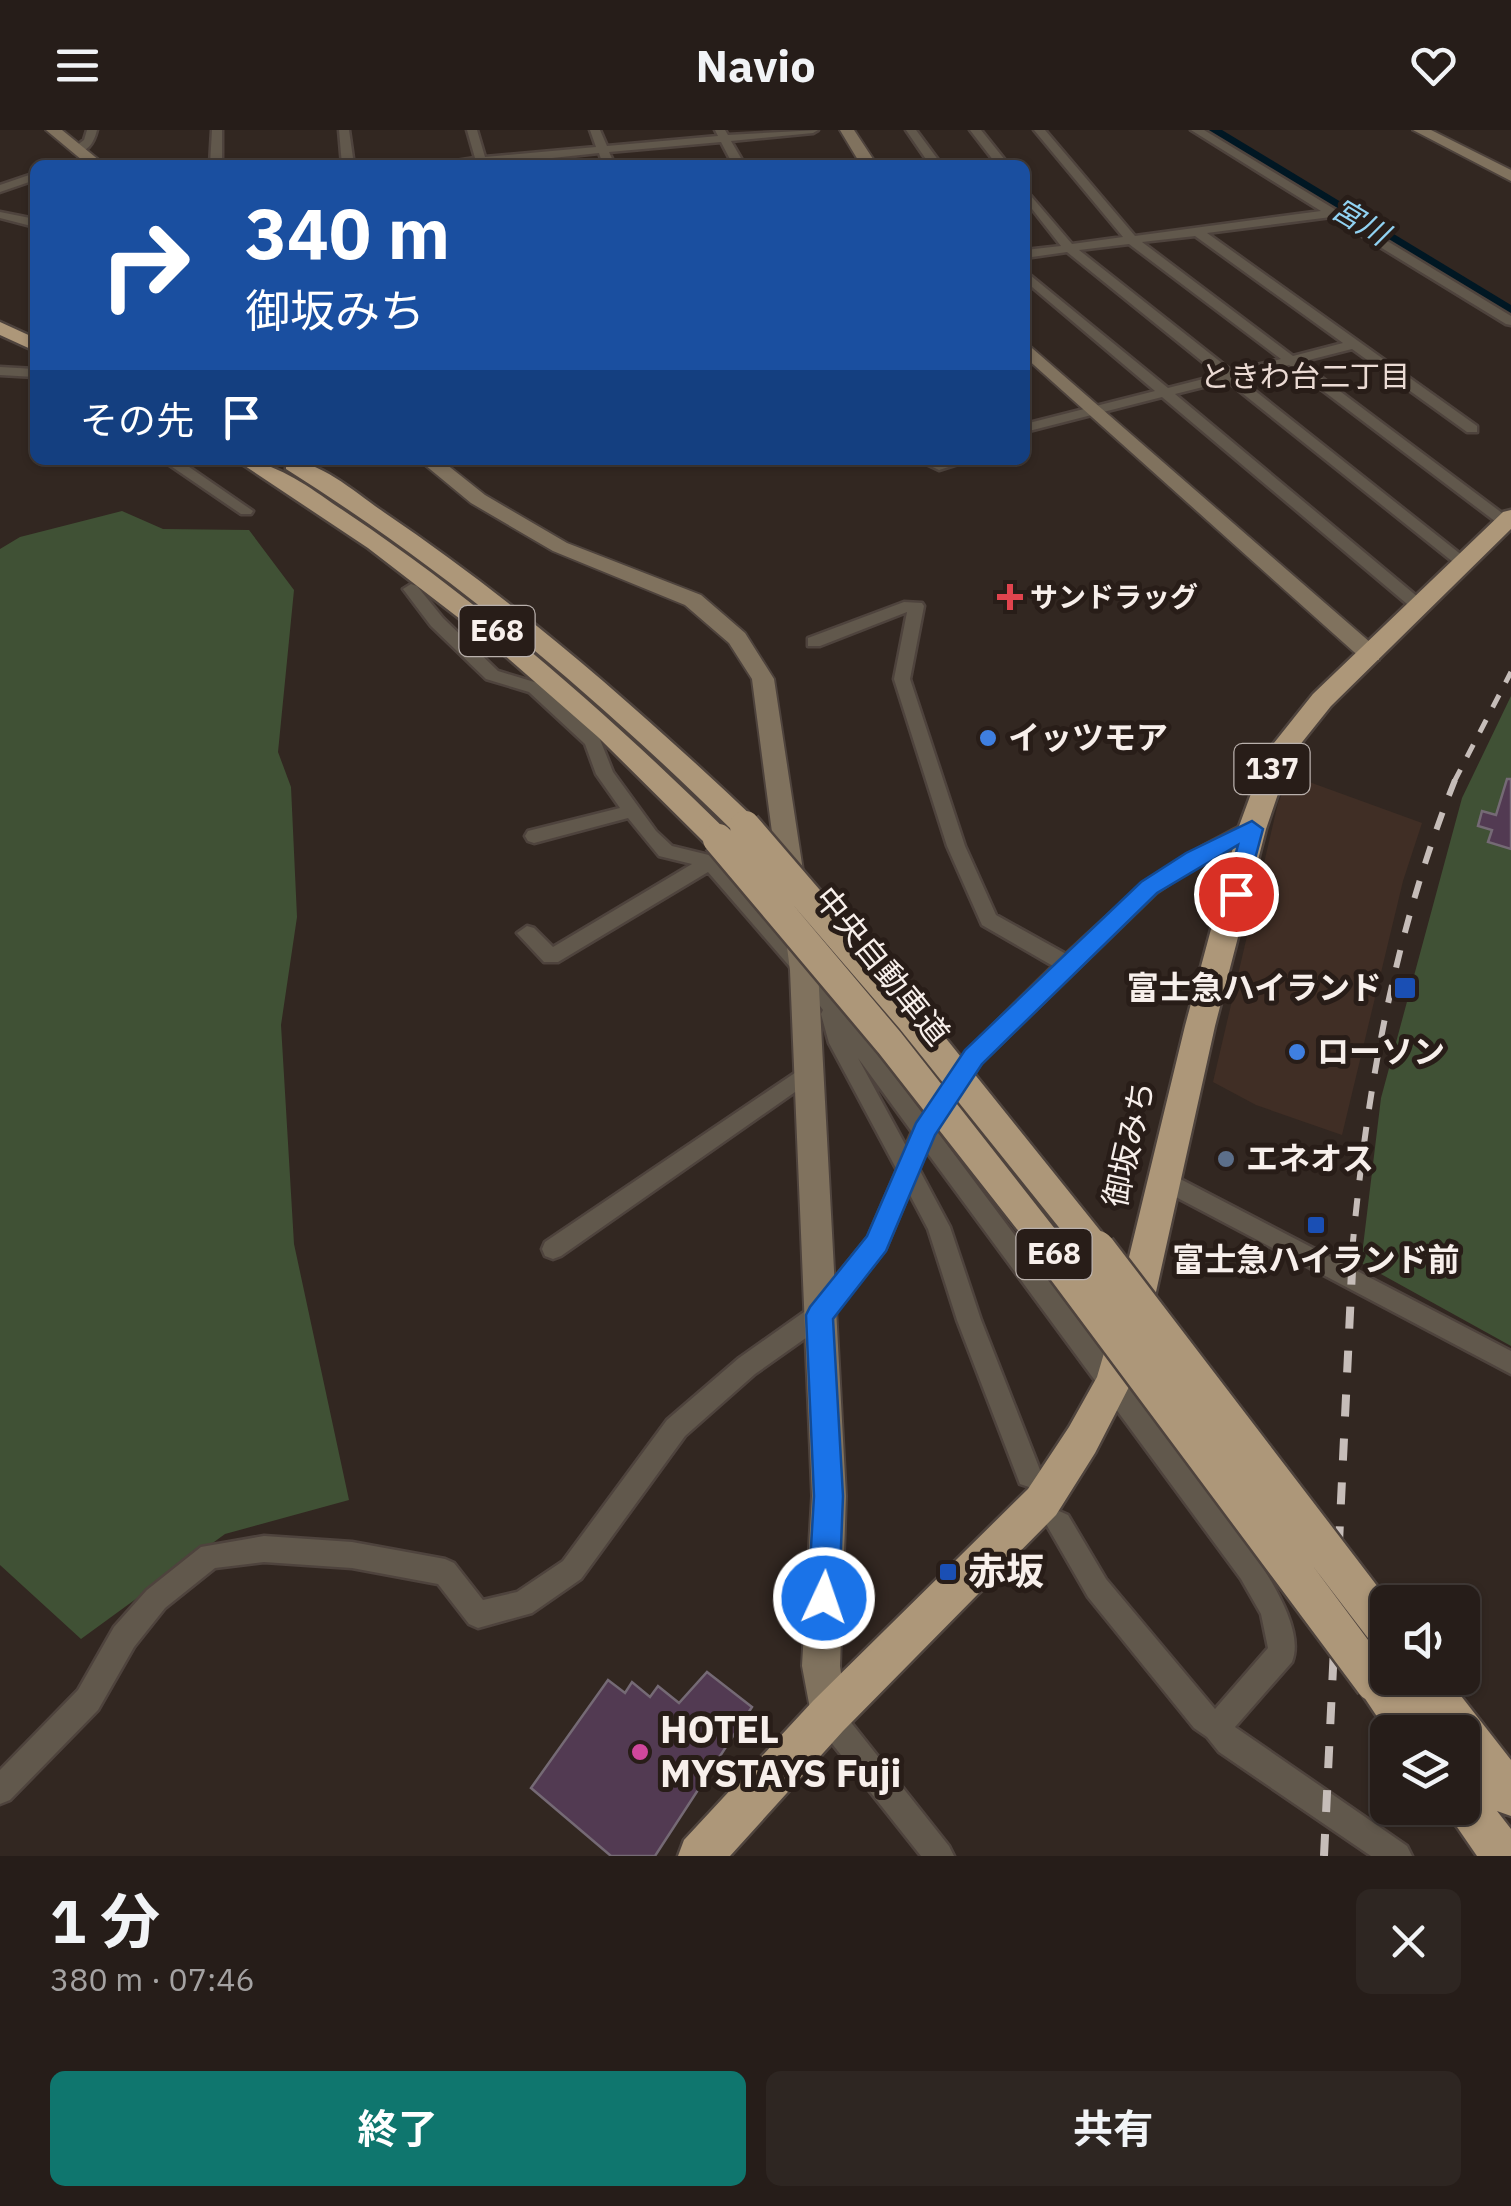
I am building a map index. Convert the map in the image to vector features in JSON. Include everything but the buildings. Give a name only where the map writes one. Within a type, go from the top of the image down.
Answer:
[{"type":"highway","points":[[0,308],[30,323]]},
{"type":"highway","points":[[0,328],[30,343]]},
{"type":"highway","name":"中央自動車道","points":[[254,465],[391,551],[477,615],[583,705],[724,842],[846,938],[952,1067],[1370,1608]]},
{"type":"highway","name":"中央自動車道","points":[[296,465],[417,542],[528,626],[607,693],[933,1095],[1399,1715]]},
{"type":"highway","name":"御坂みち","points":[[700,1856],[828,1716],[1042,1502],[1113,1383],[1252,829],[1279,753],[1322,700],[1508,520]]},
{"type":"highway","points":[[1435,1695],[1511,1796]]},
{"type":"highway","points":[[1480,1824],[1504,1856]]},
{"type":"street","points":[[53,130],[83,159],[92,130]]},
{"type":"street","points":[[216,130],[216,160]]},
{"type":"street","points":[[344,130],[347,160]]},
{"type":"street","points":[[472,130],[480,160]]},
{"type":"street","points":[[595,130],[607,160]]},
{"type":"street","points":[[509,160],[722,134],[813,130]]},
{"type":"street","points":[[846,130],[866,160]]},
{"type":"street","points":[[911,130],[932,160]]},
{"type":"street","points":[[976,130],[999,160]]},
{"type":"street","points":[[1039,130],[1133,241],[1508,520]]},
{"type":"street","points":[[1196,130],[1511,320]]},
{"type":"street","points":[[1420,130],[1511,176]]},
{"type":"street","points":[[722,134],[735,160]]},
{"type":"street","points":[[0,189],[30,178]]},
{"type":"street","points":[[1030,198],[1069,248],[1463,563]]},
{"type":"street","points":[[1030,253],[1331,213]]},
{"type":"street","points":[[0,215],[30,221]]},
{"type":"street","points":[[1199,233],[1472,429]]},
{"type":"street","points":[[1030,280],[1420,606]]},
{"type":"street","points":[[1030,427],[1354,344]]},
{"type":"street","points":[[1030,351],[1371,655]]},
{"type":"street","points":[[3,370],[30,373]]},
{"type":"street","points":[[177,465],[246,511]]},
{"type":"street","points":[[436,465],[478,499],[560,547],[693,600],[738,638],[763,680],[770,706],[804,970],[829,1496],[821,1666],[828,1716],[939,1856]]},
{"type":"street","points":[[411,588],[437,622],[492,676],[535,688],[593,741],[605,774],[666,851],[724,842]]},
{"type":"street","points":[[814,642],[916,606],[902,679],[956,846],[989,920],[1068,965]]},
{"type":"street","points":[[534,836],[632,811]]},
{"type":"street","points":[[0,1790],[88,1700],[124,1637],[156,1599],[210,1556],[264,1549],[352,1555],[445,1572],[478,1615],[523,1604],[572,1570],[676,1428],[747,1366],[819,1315],[877,1243],[924,1130],[974,1057],[1149,888],[1193,858],[1252,829]]},
{"type":"street","points":[[527,933],[551,957],[724,842]]},
{"type":"street","points":[[724,842],[804,970],[1113,1383],[1250,1570],[1273,1610],[1282,1652],[1217,1727]]},
{"type":"street","points":[[828,1002],[839,1043],[939,1226],[969,1320],[1029,1475]]},
{"type":"street","points":[[553,1249],[808,1072]]},
{"type":"street","points":[[1163,1179],[1511,1363]]},
{"type":"street","points":[[1060,1524],[1097,1588],[1228,1742],[1396,1856]]},
{"type":"shaded area","points":[[1290,775],[1422,823],[1403,881],[1342,1135],[1256,1105],[1213,1082],[1278,803]]},
{"type":"green space","points":[[122,511],[163,529],[249,530],[294,590],[278,752],[291,787],[297,917],[281,1025],[294,1244],[349,1500],[225,1534],[81,1639],[0,1565],[0,549],[20,537]]},
{"type":"green space","name":"富士急ハイランド","points":[[1511,696],[1511,1346],[1361,1263],[1381,1098],[1462,798]]},
{"type":"waterway","name":"宮川","points":[[1209,130],[1511,314]]},
{"type":"railway","points":[[1455,780],[1511,672]]},
{"type":"railway","points":[[1352,1252],[1366,1131],[1386,1012],[1415,895],[1455,780]]},
{"type":"railway","points":[[1324,1856],[1353,1250]]},
{"type":"place","name":"サンドラッグ","points":[[1010,597]]},
{"type":"place","name":"イッツモア","points":[[988,738]]},
{"type":"place","name":"富士急ハイランド","points":[[1405,988]]},
{"type":"place","name":"ローソン","points":[[1297,1052]]},
{"type":"place","name":"エネオス","points":[[1226,1159]]},
{"type":"place","name":"富士急ハイランド前","points":[[1316,1225]]},
{"type":"place","name":"赤坂","points":[[948,1572]]},
{"type":"place","name":"HOTEL MYSTAYS Fuji","points":[[640,1752]]},
{"type":"district","name":"ときわ台二丁目","points":[[1305,377]]},
{"type":"route","points":[[824,1598],[829,1496],[819,1315],[877,1243],[924,1130],[974,1057],[1014,1014],[1149,888],[1193,858],[1252,829],[1236,894]]}]
